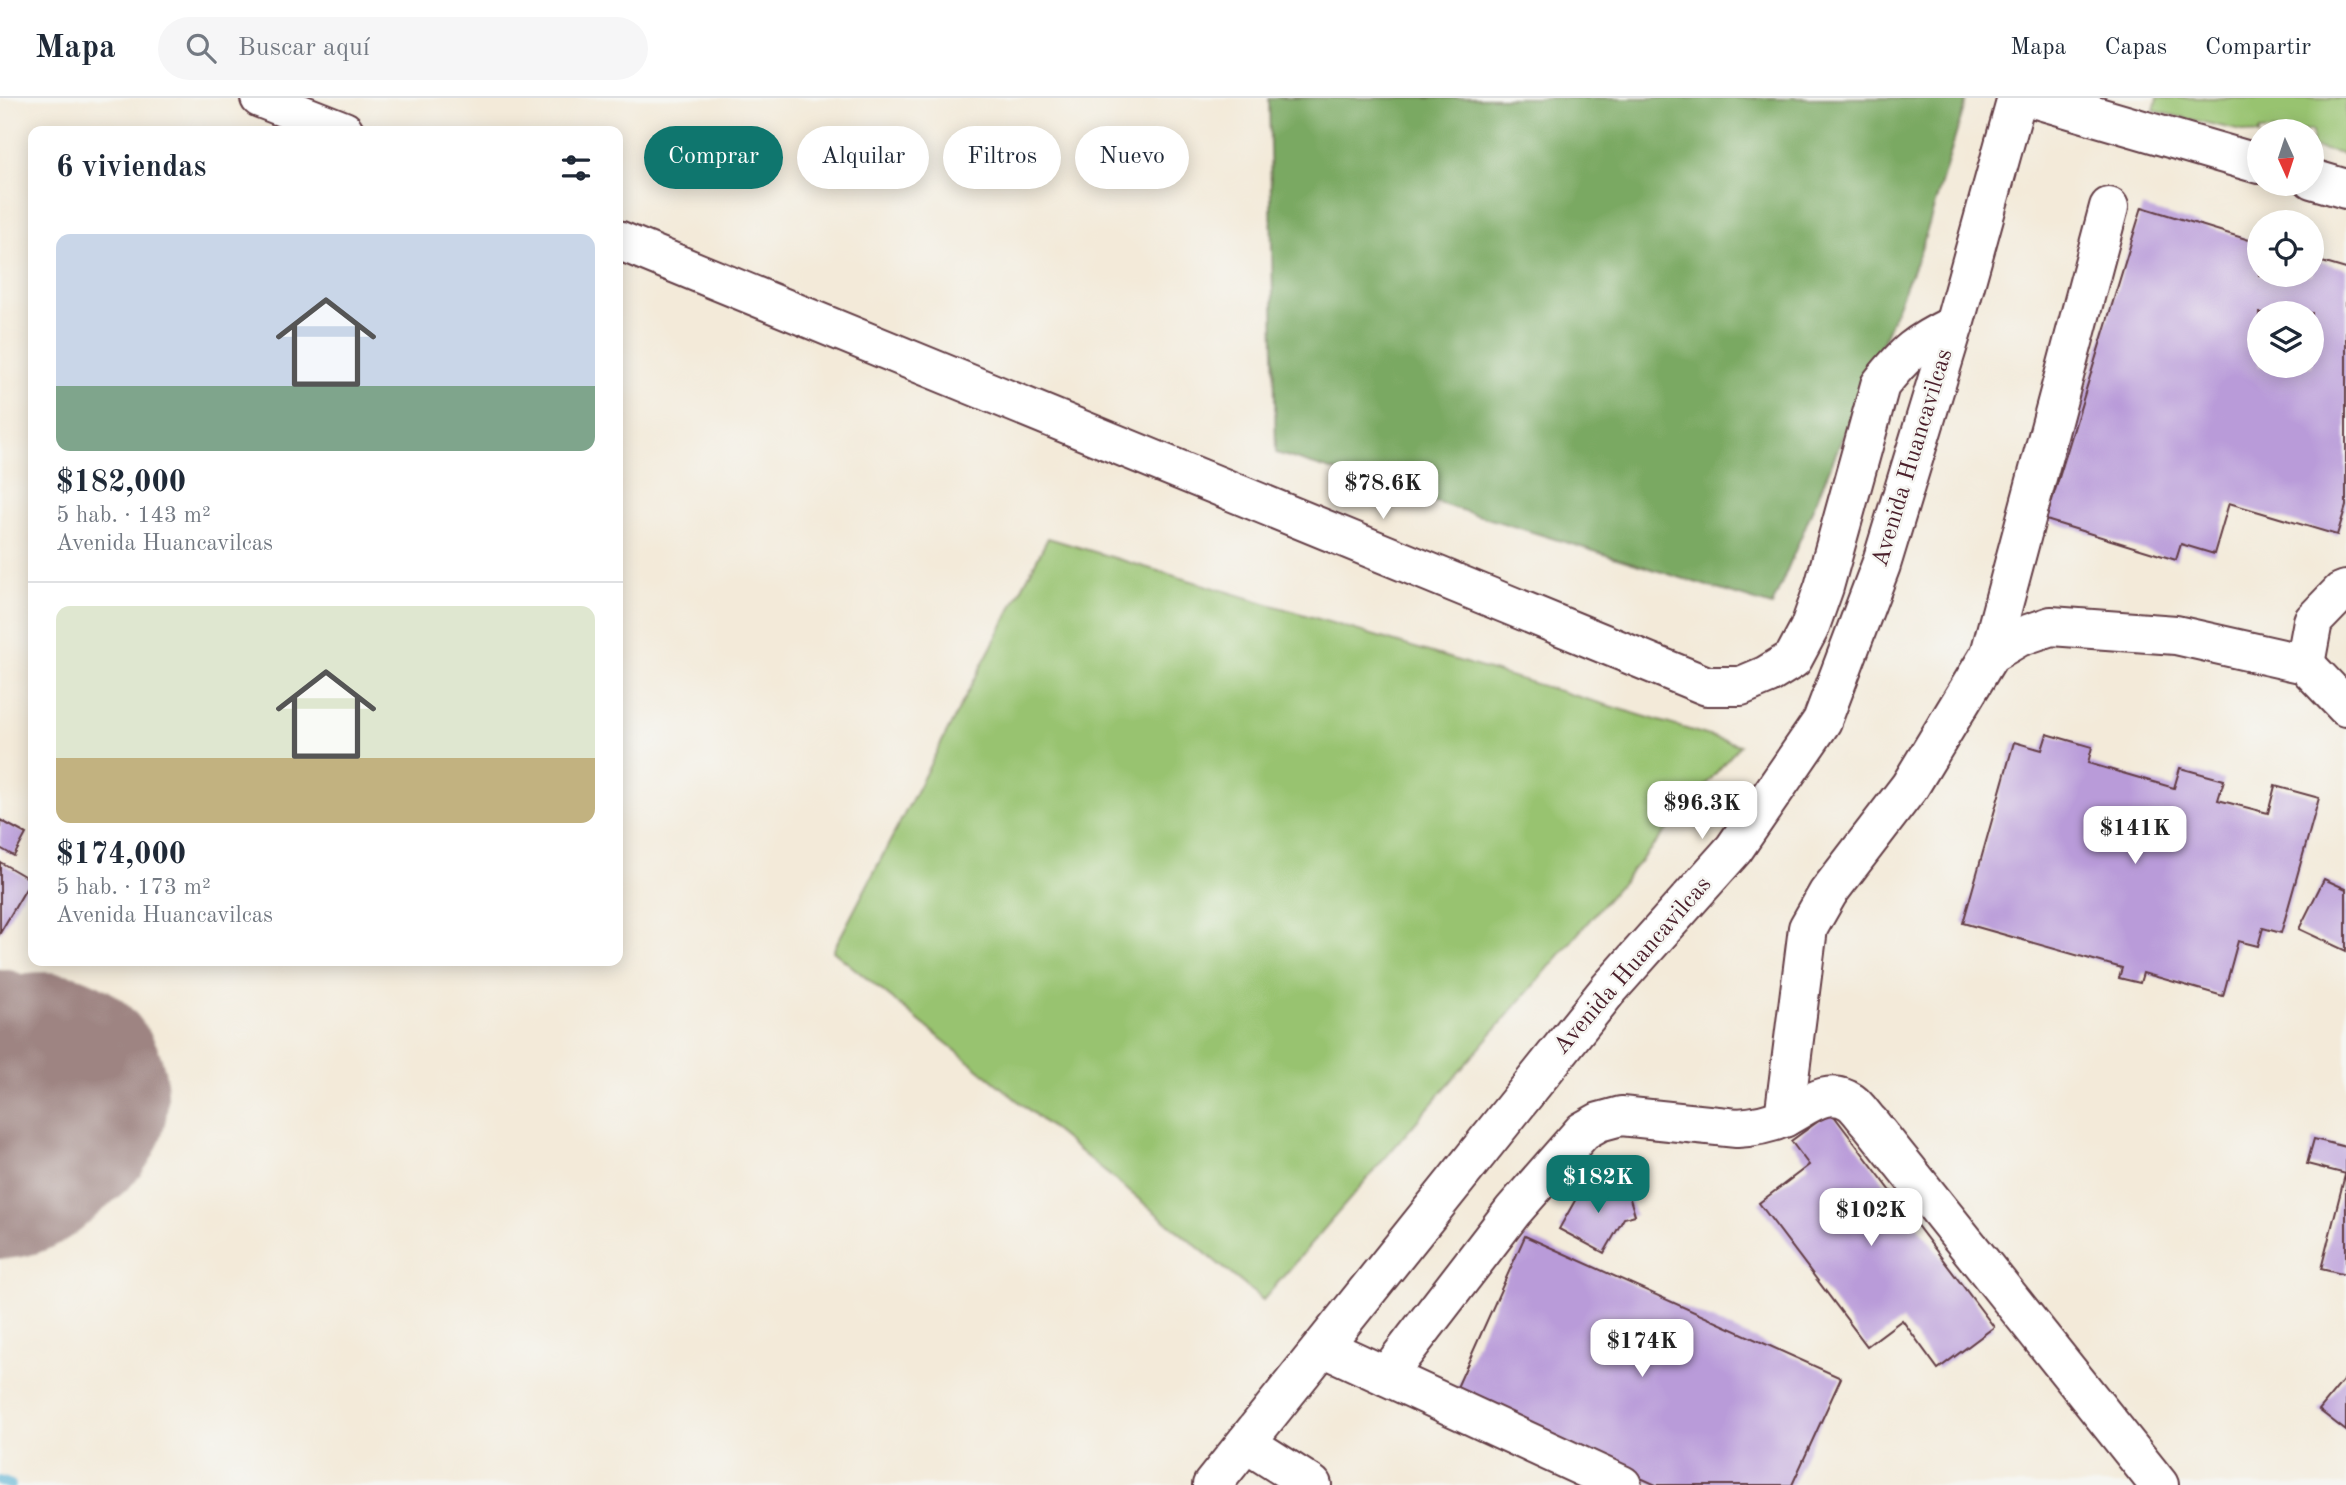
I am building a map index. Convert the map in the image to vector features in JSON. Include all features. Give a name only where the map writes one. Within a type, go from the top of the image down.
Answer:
[{"type":"street","points":[[260,98],[331,126]]},
{"type":"street","name":"Avenida Huancavilcas","points":[[1212,1485],[1608,990],[1734,849],[1822,721],[1881,565],[1954,325],[2017,98]]},
{"type":"street","points":[[2033,98],[2247,160]]},
{"type":"street","points":[[2324,183],[2346,189]]},
{"type":"street","points":[[1784,1118],[1808,928],[1828,893],[1910,786],[1990,654],[2109,207]]},
{"type":"street","points":[[623,242],[1707,686],[1741,686],[1767,675],[1793,659],[1809,629],[1824,587],[1880,385],[1900,360],[1922,341],[1954,325]]},
{"type":"street","points":[[2305,664],[2313,621],[2346,590]]},
{"type":"street","points":[[1990,654],[2019,637],[2051,626],[2176,635],[2305,664],[2346,707]]},
{"type":"street","points":[[1386,1376],[1513,1211],[1583,1131],[1599,1122],[1621,1116],[1737,1128],[1756,1127],[1784,1118],[1817,1099],[1833,1096],[1851,1102],[2159,1485]]},
{"type":"street","points":[[1323,1347],[1622,1485]]},
{"type":"street","points":[[1246,1443],[1312,1485]]},
{"type":"green space","points":[[1269,98],[1967,98],[1921,250],[1772,606],[1276,453]]},
{"type":"green space","points":[[2157,98],[2346,98],[2346,155],[2324,150],[2324,119],[2247,119],[2247,132],[2154,111]]},
{"type":"green space","points":[[1048,538],[1740,745],[1263,1300],[833,951]]},
{"type":"building","points":[[2142,207],[2247,239],[2247,287],[2324,287],[2324,263],[2346,269],[2346,506],[2337,535],[2229,503],[2214,554],[2181,544],[2176,560],[2046,520]]},
{"type":"building","points":[[2047,734],[2092,747],[2088,763],[2174,788],[2180,768],[2224,780],[2218,800],[2268,813],[2275,786],[2319,798],[2281,933],[2263,928],[2258,946],[2238,941],[2223,996],[2143,973],[2140,983],[2119,978],[2122,968],[1963,923],[2014,742],[2042,750]]},
{"type":"building","points":[[0,820],[26,834],[14,856],[0,848]]},
{"type":"building","points":[[0,862],[28,878],[28,885],[0,933]]},
{"type":"building","points":[[2324,879],[2346,889],[2346,951],[2299,929]]},
{"type":"building","points":[[1831,1112],[1994,1327],[1938,1369],[1902,1320],[1867,1346],[1759,1203],[1809,1165],[1791,1141]]},
{"type":"building","points":[[2314,1139],[2346,1147],[2346,1174],[2307,1164]]},
{"type":"building","points":[[2346,1175],[2346,1275],[2321,1269]]},
{"type":"building","points":[[1586,1181],[1615,1189],[1626,1186],[1635,1215],[1624,1218],[1604,1253],[1559,1229]]},
{"type":"building","points":[[1525,1236],[1841,1378],[1792,1485],[1656,1485],[1454,1394]]},
{"type":"building","points":[[2346,1377],[2346,1431],[2319,1410]]},
{"type":"waterway","points":[[0,1481],[11,1485]]},
{"type":"taxiway","points":[[0,1019],[52,1059],[43,1097]]},
{"type":"runway","points":[[0,1134],[43,1097]]}]
